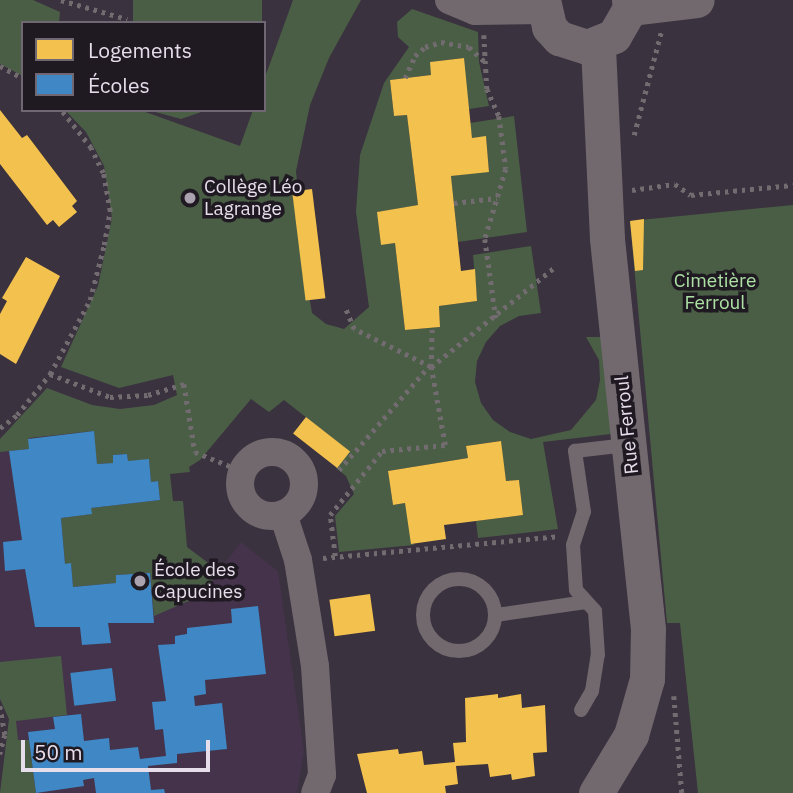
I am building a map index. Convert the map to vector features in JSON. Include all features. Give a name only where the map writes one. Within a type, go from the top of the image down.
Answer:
[{"type":"street","points":[[449,0],[485,11],[544,5],[559,38],[573,45],[598,45],[614,36],[630,4],[697,0]]},
{"type":"street","name":"Rue Ferroul","points":[[596,793],[631,736],[644,689],[648,629],[607,238],[598,45]]},
{"type":"street","points":[[267,452],[282,454],[298,465],[303,490],[296,505],[283,514],[262,515],[245,503],[240,483],[242,471],[267,452]]},
{"type":"street","points":[[283,514],[298,560],[315,666],[322,775],[315,793]]},
{"type":"lane","points":[[581,710],[592,691],[598,655],[594,611],[576,590],[573,545],[584,512],[575,451],[629,445]]},
{"type":"lane","points":[[453,579],[466,579],[487,591],[496,615],[494,626],[481,645],[459,652],[438,645],[429,637],[422,614],[431,591],[453,579]]},
{"type":"lane","points":[[496,615],[586,602]]},
{"type":"path","points":[[61,0],[127,19]]},
{"type":"path","points":[[485,11],[484,62],[487,89],[499,116],[506,169],[485,239],[496,318]]},
{"type":"path","points":[[405,78],[415,56],[425,47],[441,42],[469,47],[484,62]]},
{"type":"path","points":[[0,66],[21,77]]},
{"type":"path","points":[[630,149],[650,69]]},
{"type":"path","points":[[0,428],[18,415],[50,374],[90,300],[110,211],[103,173],[91,148],[63,112]]},
{"type":"path","points":[[624,183],[624,191],[675,184],[691,195],[793,185]]},
{"type":"path","points":[[454,203],[497,198]]},
{"type":"path","points":[[339,470],[430,367],[496,318],[555,267]]},
{"type":"path","points":[[346,310],[354,329],[430,367]]},
{"type":"path","points":[[335,556],[330,515],[382,451],[446,445],[430,367],[432,327]]},
{"type":"path","points":[[50,374],[110,397],[148,395],[184,384],[195,452],[242,471]]},
{"type":"path","points":[[298,560],[576,534]]},
{"type":"path","points":[[644,689],[667,687],[674,697],[682,793]]},
{"type":"path","points":[[0,706],[5,735],[0,754]]},
{"type":"shaded area","name":"École des Capucines","points":[[47,388],[92,405],[120,409],[154,405],[177,395],[190,472],[170,474],[173,501],[183,501],[187,548],[219,571],[241,542],[278,571],[304,751],[297,793],[0,793],[9,719],[0,699],[0,439]]},
{"type":"green space","points":[[0,0],[33,0],[60,12],[59,21],[21,21],[21,75],[0,64]]},
{"type":"green space","points":[[133,0],[262,0],[262,21],[133,21]]},
{"type":"green space","points":[[293,0],[361,0],[329,58],[310,105],[296,171],[298,191],[292,192],[312,313],[326,324],[344,329],[369,307],[356,212],[360,155],[384,83],[409,47],[398,37],[397,22],[412,9],[478,32],[479,62],[489,106],[469,109],[463,58],[431,62],[431,75],[390,80],[394,116],[407,115],[418,205],[378,212],[381,245],[395,243],[405,330],[440,327],[439,306],[477,301],[473,255],[531,246],[541,313],[519,316],[500,326],[486,342],[477,361],[475,382],[481,403],[493,420],[510,432],[531,439],[571,430],[596,400],[600,380],[599,360],[586,337],[602,337],[611,434],[543,442],[558,529],[478,538],[476,521],[523,515],[519,480],[506,481],[500,441],[466,446],[468,458],[388,471],[393,505],[405,503],[414,545],[339,552],[335,516],[354,494],[346,476],[336,468],[349,451],[284,400],[269,412],[251,399],[200,460],[189,467],[190,472],[170,474],[173,501],[183,501],[187,547],[219,571],[200,596],[154,616],[150,573],[116,575],[116,583],[73,587],[71,564],[65,564],[61,518],[91,514],[91,508],[160,500],[158,481],[151,482],[149,460],[128,461],[127,454],[113,455],[113,463],[97,464],[93,431],[29,438],[29,449],[0,452],[0,439],[47,388],[92,405],[120,409],[154,405],[177,395],[173,375],[119,388],[61,367],[98,286],[112,218],[104,166],[86,132],[67,112],[146,112],[240,146],[252,112],[266,112],[266,74]]},
{"type":"green space","points":[[155,112],[201,112],[181,119]]},
{"type":"green space","points":[[514,116],[527,232],[458,242],[451,176],[489,171],[486,137],[472,138],[470,123]]},
{"type":"green space","name":"Cimetière Ferroul","points":[[793,205],[793,793],[698,793],[680,623],[667,623],[630,221]]},
{"type":"green space","points":[[61,656],[67,715],[16,721],[18,740],[29,740],[36,793],[0,793],[9,719],[0,699],[0,662]]},
{"type":"building: Logements","points":[[464,58],[472,138],[486,136],[489,172],[451,176],[461,271],[475,269],[477,301],[439,306],[440,327],[405,330],[395,243],[381,245],[377,212],[418,205],[407,115],[394,116],[390,80],[431,75],[430,62]]},
{"type":"building: Logements","points":[[0,110],[22,138],[27,135],[77,201],[72,206],[77,212],[59,227],[53,220],[47,225],[0,164]]},
{"type":"building: Logements","points":[[312,189],[325,298],[306,301],[292,191]]},
{"type":"building: Logements","points":[[644,219],[643,270],[635,271],[630,221]]},
{"type":"building: Logements","points":[[26,257],[60,276],[16,364],[0,354],[0,314],[7,301],[2,298]]},
{"type":"building: Logements","points":[[306,417],[350,451],[337,468],[293,434]]},
{"type":"building: Logements","points":[[501,441],[506,481],[519,480],[523,515],[444,525],[446,539],[411,544],[405,503],[393,505],[388,471],[468,458],[466,446]]},
{"type":"building: Logements","points":[[370,594],[375,631],[335,636],[329,600]]},
{"type":"building: Logements","points":[[498,694],[498,698],[521,694],[522,708],[545,705],[547,752],[533,753],[535,776],[512,780],[511,774],[490,777],[488,764],[456,766],[458,784],[445,786],[446,793],[367,793],[357,754],[398,749],[399,754],[422,751],[424,765],[455,762],[453,743],[466,742],[465,698]]},
{"type":"building: Écoles","points":[[94,431],[97,464],[113,463],[113,455],[127,454],[128,461],[149,459],[151,482],[158,481],[160,500],[91,508],[92,514],[61,518],[65,564],[71,563],[73,587],[116,583],[116,575],[150,573],[154,623],[108,623],[111,643],[82,645],[80,627],[35,627],[25,569],[5,571],[3,542],[22,540],[9,451],[29,449],[28,439]]},
{"type":"building: Écoles","points":[[258,606],[266,674],[205,680],[206,694],[194,696],[195,706],[222,703],[227,749],[177,754],[177,763],[148,766],[151,790],[164,789],[165,793],[96,793],[94,778],[83,780],[84,786],[36,793],[28,732],[55,729],[53,717],[81,714],[84,741],[109,738],[110,750],[138,747],[140,759],[166,756],[163,729],[155,730],[152,702],[166,701],[158,645],[175,644],[175,636],[187,634],[187,628],[232,623],[231,609]]},
{"type":"building: Écoles","points":[[112,668],[116,701],[74,706],[70,673]]},
{"type":"place","name":"Collège Léo Lagrange","points":[[190,198]]},
{"type":"place","name":"École des Capucines","points":[[140,581]]}]
